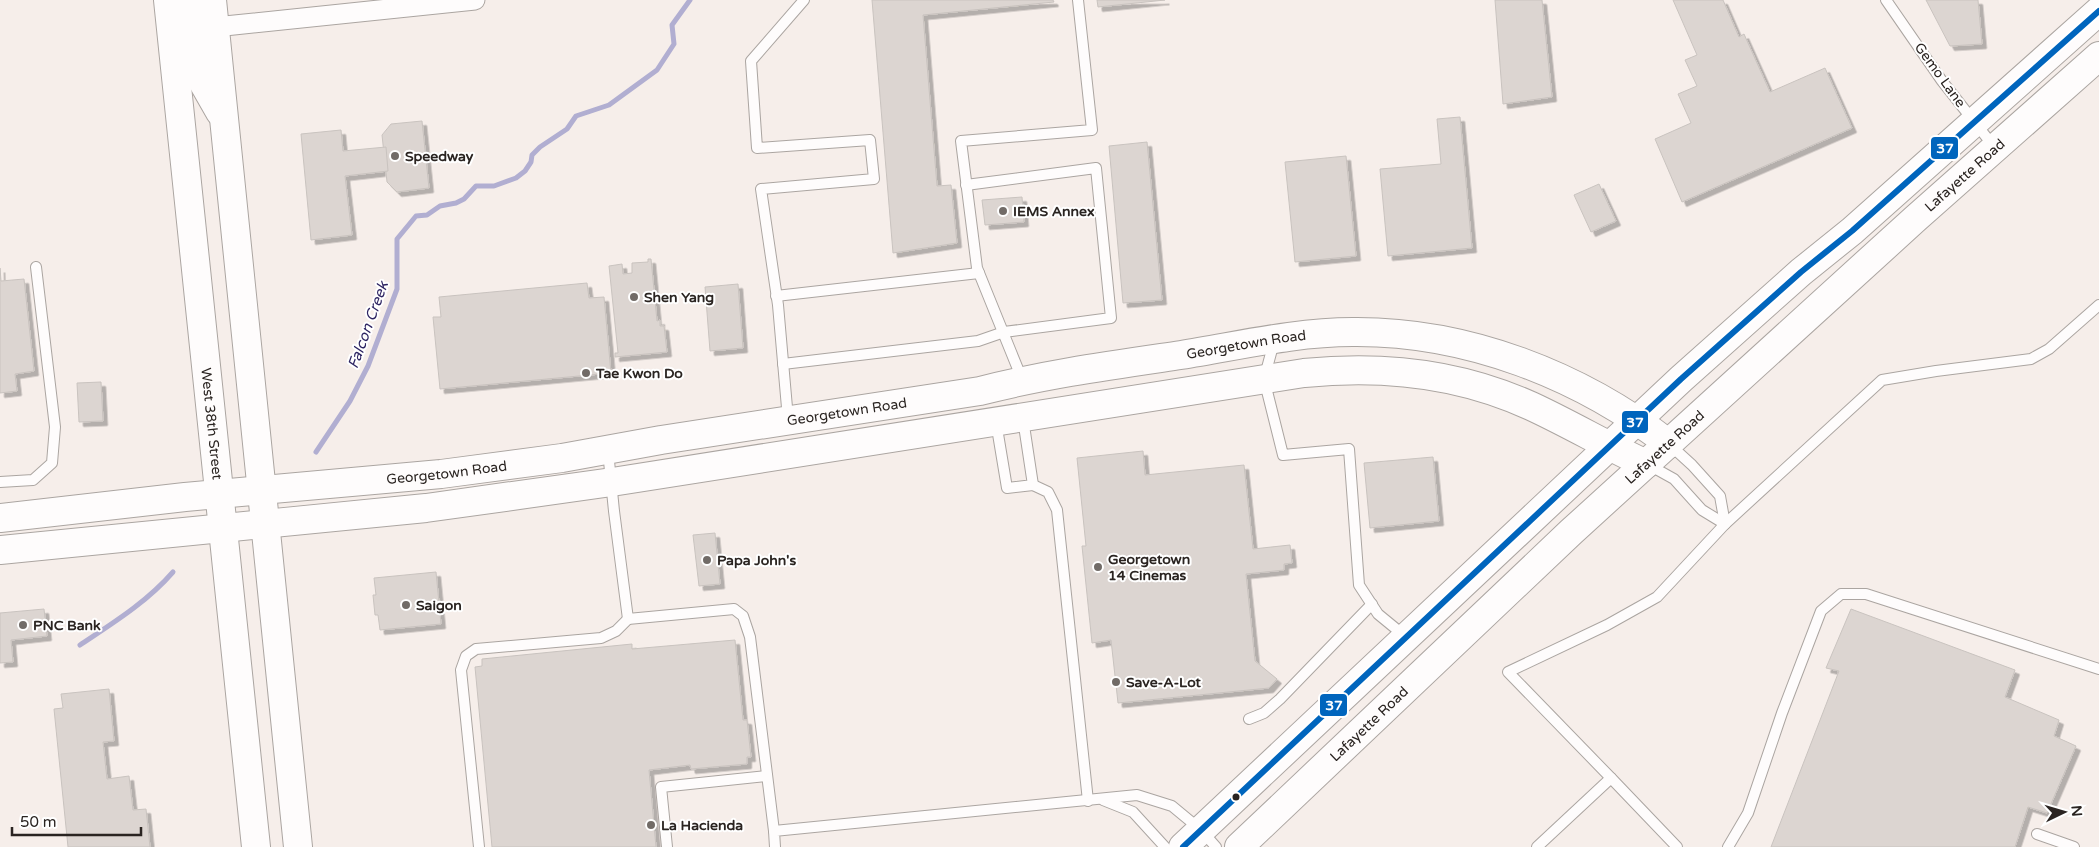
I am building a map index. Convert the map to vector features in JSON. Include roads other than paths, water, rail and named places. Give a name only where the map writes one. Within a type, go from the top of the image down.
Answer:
[{"type":"main road","name":"West 38th Street","points":[[168,0],[256,847]]},
{"type":"main road","points":[[189,0],[200,78],[224,120]]},
{"type":"main road","points":[[212,0],[298,847]]},
{"type":"main road","points":[[1200,841],[1407,637],[1638,420],[1794,278],[1852,231],[2099,11]]},
{"type":"main road","name":"Lafayette Road","points":[[1239,847],[1550,552],[2099,56]]},
{"type":"main road","name":"Georgetown Road","points":[[0,518],[220,495],[432,476],[608,451],[788,420],[980,391],[1023,380],[1274,336],[1353,332],[1433,338],[1487,351],[1549,374],[1638,420],[1668,444]]},
{"type":"main road","points":[[0,550],[426,508],[612,482],[1264,379],[1338,370],[1401,371],[1472,384],[1531,406],[1646,464]]},
{"type":"street","points":[[215,27],[475,0]]},
{"type":"lane","points":[[788,420],[776,296],[761,189],[874,180],[870,140],[757,148],[750,62],[804,0]]},
{"type":"lane","points":[[1023,380],[979,273],[961,141],[1092,130],[1078,0]]},
{"type":"lane","name":"Gemo Lane","points":[[1886,0],[1942,81],[1995,148]]},
{"type":"lane","points":[[783,364],[978,341],[1004,332],[1111,318],[1096,168],[966,185]]},
{"type":"lane","points":[[0,482],[33,480],[52,463],[55,427],[36,267]]},
{"type":"lane","points":[[776,296],[979,273]]},
{"type":"lane","points":[[1678,847],[1508,672],[1607,625],[1656,597],[1725,524],[1882,380],[2031,359],[2050,349],[2099,305]]},
{"type":"lane","points":[[1274,336],[1264,379],[1283,455],[1349,448],[1359,585],[1378,614],[1407,637]]},
{"type":"lane","points":[[1023,416],[1033,485]]},
{"type":"lane","points":[[995,420],[1007,488],[1033,485],[1048,492],[1057,510],[1088,801]]},
{"type":"lane","points":[[1668,444],[1692,465],[1720,496],[1725,524]]},
{"type":"lane","points":[[608,451],[628,619]]},
{"type":"lane","points":[[1646,464],[1674,479],[1702,510],[1725,524]]},
{"type":"lane","points":[[1728,847],[1748,813],[1782,713],[1821,611],[1841,594],[1866,594],[2099,670]]},
{"type":"lane","points":[[1249,719],[1264,713],[1280,699],[1372,604]]},
{"type":"lane","points":[[479,847],[461,670],[466,656],[476,649],[601,638],[616,631],[628,619],[734,609],[743,616],[750,637],[775,847]]},
{"type":"lane","points":[[667,847],[661,787],[767,776]]},
{"type":"lane","points":[[1537,847],[1611,778]]},
{"type":"lane","points":[[774,831],[1102,800],[1137,795],[1172,806],[1200,841]]},
{"type":"lane","points":[[1102,800],[1133,812],[1165,847]]},
{"type":"lane","points":[[2037,834],[2074,847]]},
{"type":"waterway","name":"Falcon Creek","points":[[316,452],[350,401],[368,366],[397,289],[397,239],[416,216],[427,215],[440,206],[456,203],[464,199],[476,186],[494,186],[516,178],[525,171],[531,162],[532,155],[540,147],[567,129],[576,116],[609,105],[657,70],[674,44],[672,25],[690,0]]},
{"type":"waterway","name":"Falcon Creek","points":[[80,645],[141,602],[173,572]]},
{"type":"place","name":"Speedway","points":[[395,156]]},
{"type":"place","name":"IEMS Annex","points":[[1003,211]]},
{"type":"place","name":"Shen Yang","points":[[634,297]]},
{"type":"place","name":"Tae Kwon Do","points":[[586,373]]},
{"type":"place","name":"Papa John's","points":[[707,560]]},
{"type":"place","name":"Georgetown 14 Cinemas","points":[[1098,567]]},
{"type":"place","name":"Saigon","points":[[406,605]]},
{"type":"place","name":"PNC Bank","points":[[23,625]]},
{"type":"place","name":"Save-A-Lot","points":[[1116,682]]},
{"type":"place","name":"La Hacienda","points":[[651,825]]}]
